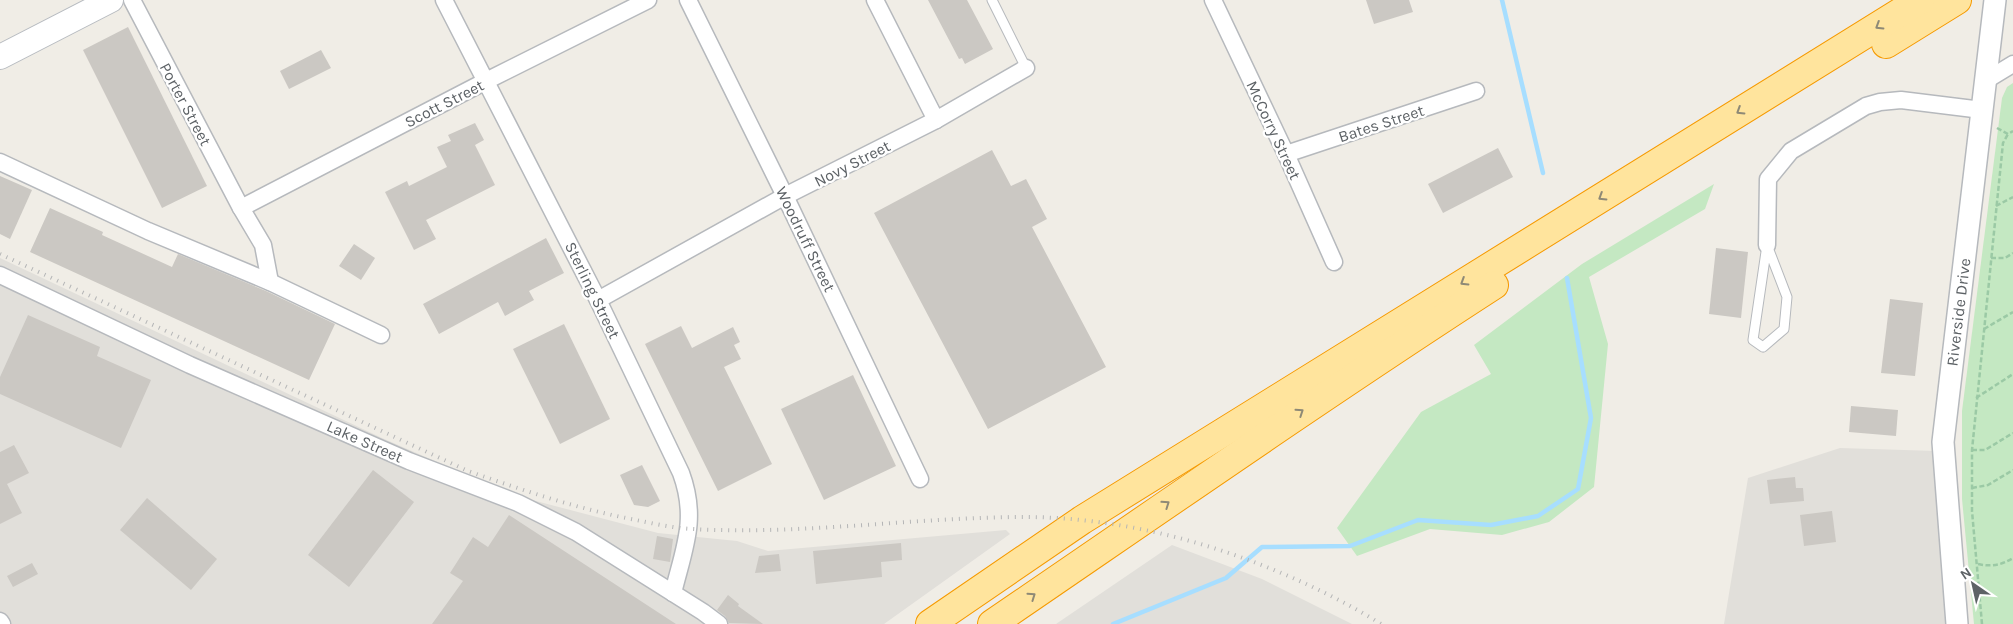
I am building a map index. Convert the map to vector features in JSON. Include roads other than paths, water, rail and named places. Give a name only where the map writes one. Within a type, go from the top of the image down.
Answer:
[{"type":"highway","points":[[930,624],[1082,520],[1920,0]]},
{"type":"highway","points":[[992,624],[1395,349],[1527,264],[1956,1]]},
{"type":"main road","points":[[0,57],[111,0]]},
{"type":"street","name":"Porter Street","points":[[132,0],[241,208],[263,245],[270,282]]},
{"type":"street","name":"Sterling Street","points":[[444,0],[598,300],[682,473],[688,492],[689,529],[673,593]]},
{"type":"street","name":"Scott Street","points":[[241,208],[486,81],[648,0]]},
{"type":"street","name":"Woodruff Street","points":[[688,0],[786,196],[920,479]]},
{"type":"street","points":[[875,0],[936,120]]},
{"type":"street","name":"McCorry Street","points":[[1213,0],[1286,154],[1334,262]]},
{"type":"street","name":"Riverside Drive","points":[[1957,624],[1943,442],[1995,0]]},
{"type":"street","points":[[1985,81],[2013,64]]},
{"type":"street","name":"Novy Street","points":[[598,300],[786,196],[936,120],[1026,68]]},
{"type":"street","name":"Bates Street","points":[[1286,154],[1476,91]]},
{"type":"street","points":[[1767,245],[1768,179],[1791,151],[1866,106],[1880,102],[1901,100],[1982,110]]},
{"type":"street","points":[[0,162],[148,231],[270,282],[381,335]]},
{"type":"street","name":"Lake Street","points":[[0,275],[190,365],[409,461],[518,503],[576,532],[719,624]]},
{"type":"lane","points":[[992,0],[1026,68]]},
{"type":"lane","points":[[1767,245],[1787,297],[1784,329],[1764,347],[1753,340],[1767,245]]},
{"type":"waterway","points":[[1502,0],[1543,173]]},
{"type":"waterway","points":[[1113,624],[1226,578],[1262,547],[1350,546],[1418,520],[1491,525],[1538,516],[1578,489],[1591,418],[1567,278]]},
{"type":"railway","points":[[0,254],[468,471],[590,510],[677,528],[733,530],[774,530],[1018,517],[1097,522],[1175,537],[1250,561],[1323,592],[1381,624]]}]
